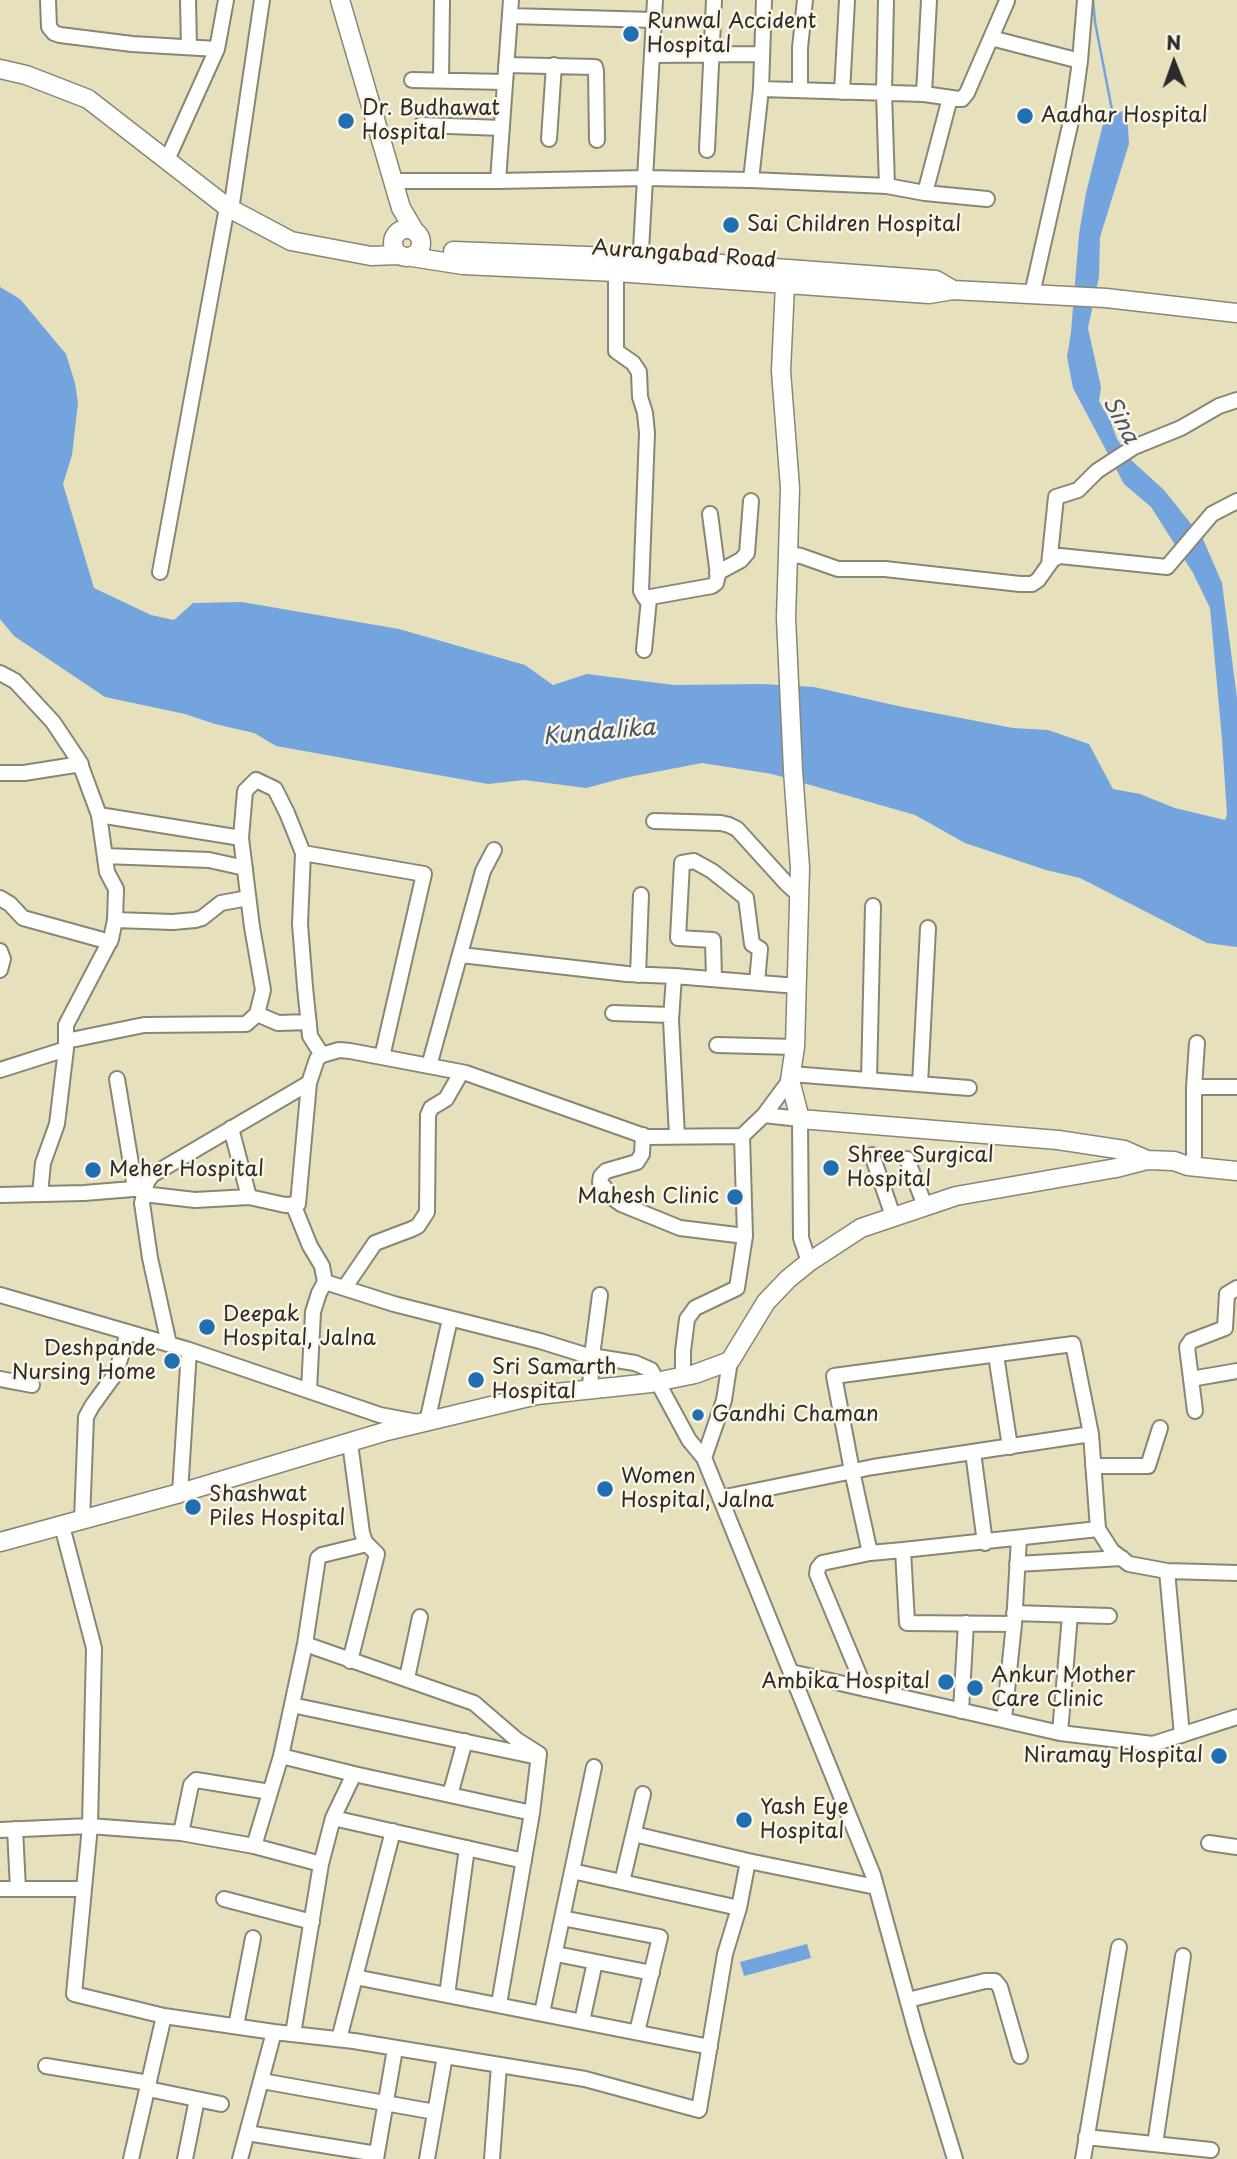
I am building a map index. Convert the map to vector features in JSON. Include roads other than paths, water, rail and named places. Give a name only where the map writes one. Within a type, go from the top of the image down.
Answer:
[{"type":"main road","points":[[340,0],[394,181],[401,208],[405,244]]},
{"type":"main road","name":"Aurangabad Road","points":[[1,69],[26,75],[88,99],[229,209],[292,241],[372,256],[405,244],[467,253],[640,265],[936,280],[953,290]]},
{"type":"main road","name":"Aurangabad Road","points":[[405,244],[463,265],[616,272],[640,265],[785,285],[929,293],[953,290],[1106,298],[1237,313]]},
{"type":"main road","points":[[785,285],[781,371],[790,488],[786,618],[800,868],[796,1047],[791,1077],[800,1119],[1058,1140],[1124,1150],[1147,1160]]},
{"type":"main road","points":[[1174,1161],[1188,1156],[1237,1159]]},
{"type":"main road","points":[[0,1542],[424,1422],[537,1395],[683,1376],[730,1361],[766,1302],[809,1262],[860,1228],[956,1196],[1116,1168],[1147,1160],[1174,1161],[1188,1166],[1237,1171]]},
{"type":"street","points":[[48,0],[49,27],[54,33],[125,43],[217,49]]},
{"type":"street","points":[[188,0],[189,47]]},
{"type":"street","points":[[167,160],[217,49],[226,0]]},
{"type":"street","points":[[160,572],[229,209],[262,0]]},
{"type":"street","points":[[440,80],[442,0]]},
{"type":"street","points":[[498,181],[511,0]]},
{"type":"street","points":[[640,265],[655,0]]},
{"type":"street","points":[[707,150],[714,0]]},
{"type":"street","points":[[751,180],[761,89],[764,0]]},
{"type":"street","points":[[800,90],[800,48],[805,0]]},
{"type":"street","points":[[842,92],[847,0]]},
{"type":"street","points":[[886,0],[884,92],[887,186]]},
{"type":"street","points":[[924,94],[929,0]]},
{"type":"street","points":[[1038,295],[1073,112],[1085,0]]},
{"type":"street","points":[[761,89],[924,94],[959,99],[964,97],[1007,1]]},
{"type":"street","points":[[510,16],[654,20]]},
{"type":"street","points":[[991,38],[1080,61]]},
{"type":"street","points":[[652,55],[762,54]]},
{"type":"street","points":[[506,65],[593,66],[596,69],[597,140]]},
{"type":"street","points":[[548,139],[554,65]]},
{"type":"street","points":[[412,79],[505,82]]},
{"type":"street","points":[[925,193],[950,98]]},
{"type":"street","points":[[421,125],[502,128]]},
{"type":"street","points":[[394,181],[645,177],[751,180],[887,186],[987,199]]},
{"type":"street","points":[[616,272],[615,351],[634,363],[639,372],[640,397],[646,421],[640,592],[645,598],[712,586],[717,579],[717,573],[710,514]]},
{"type":"street","points":[[1049,565],[1056,497],[1078,490],[1097,471],[1134,447],[1181,428],[1219,406],[1237,400]]},
{"type":"street","points":[[717,573],[747,554],[751,501]]},
{"type":"street","points":[[788,554],[838,569],[885,569],[1020,584],[1032,583],[1038,580],[1053,559],[1066,555],[1167,567],[1212,514],[1237,501]]},
{"type":"street","points":[[644,650],[649,598]]},
{"type":"street","points":[[0,673],[15,681],[53,723],[81,764],[99,815],[107,872],[116,889],[116,920],[110,942],[66,1025],[57,1124],[43,1163],[40,1194]]},
{"type":"street","points":[[0,773],[24,773],[81,764]]},
{"type":"street","points":[[0,1070],[66,1045],[144,1025],[246,1024],[257,1014],[262,990],[241,838],[245,791],[256,780],[275,789],[303,853],[300,924],[310,1036],[322,1055]]},
{"type":"street","points":[[99,815],[241,838]]},
{"type":"street","points":[[654,821],[721,822],[737,829],[799,895]]},
{"type":"street","points":[[429,1066],[483,871],[494,850]]},
{"type":"street","points":[[303,853],[424,874],[382,1058]]},
{"type":"street","points":[[105,856],[209,860],[244,868]]},
{"type":"street","points":[[714,979],[713,940],[678,937],[682,863],[694,861],[712,871],[746,898],[752,944],[760,949],[757,982]]},
{"type":"street","points":[[638,975],[641,895]]},
{"type":"street","points":[[0,898],[23,918],[110,942]]},
{"type":"street","points":[[116,920],[195,920],[202,918],[221,903],[248,898]]},
{"type":"street","points":[[869,1080],[873,906]]},
{"type":"street","points":[[920,1084],[928,928]]},
{"type":"street","points":[[0,951],[3,959],[0,970]]},
{"type":"street","points":[[461,956],[638,975],[797,986]]},
{"type":"street","points":[[674,976],[671,1015],[677,1136]]},
{"type":"street","points":[[613,1013],[671,1015]]},
{"type":"street","points":[[257,1014],[278,1023],[309,1022]]},
{"type":"street","points":[[1194,1156],[1197,1043]]},
{"type":"street","points":[[717,1045],[796,1047]]},
{"type":"street","points":[[0,1195],[141,1190],[195,1200],[249,1197],[285,1205],[298,1204],[309,1083],[317,1059],[340,1050],[466,1073],[643,1136],[742,1136],[764,1115],[791,1077],[969,1088]]},
{"type":"street","points":[[345,1287],[375,1243],[418,1226],[427,1212],[429,1111],[446,1099],[461,1073]]},
{"type":"street","points":[[117,1079],[141,1190],[150,1258],[169,1344]]},
{"type":"street","points":[[141,1190],[152,1175],[309,1083]]},
{"type":"street","points":[[1194,1087],[1237,1087]]},
{"type":"street","points":[[764,1115],[800,1119],[801,1238],[809,1262]]},
{"type":"street","points":[[231,1128],[249,1197]]},
{"type":"street","points":[[643,1136],[642,1154],[637,1162],[606,1171],[601,1176],[600,1182],[613,1198],[621,1204],[680,1228],[745,1236]]},
{"type":"street","points":[[683,1376],[682,1351],[687,1319],[695,1308],[737,1288],[745,1236],[742,1136]]},
{"type":"street","points":[[872,1155],[893,1216]]},
{"type":"street","points":[[907,1159],[925,1206]]},
{"type":"street","points":[[293,1204],[310,1246],[322,1266],[325,1282],[313,1312],[309,1390]]},
{"type":"street","points":[[325,1282],[394,1304],[592,1356],[635,1363],[647,1367],[658,1380],[689,1440],[704,1458],[876,1887],[956,2159]]},
{"type":"street","points":[[1195,1410],[1186,1352],[1188,1343],[1225,1328],[1227,1294],[1237,1288]]},
{"type":"street","points":[[0,1295],[189,1350],[380,1415],[424,1422],[450,1318]]},
{"type":"street","points":[[590,1388],[600,1296]]},
{"type":"street","points":[[82,1520],[86,1417],[116,1373],[128,1332]]},
{"type":"street","points":[[870,1553],[834,1376],[1073,1344],[1091,1434],[1098,1529],[1112,1551],[1129,1564],[1167,1571],[1237,1573]]},
{"type":"street","points":[[180,1493],[189,1350]]},
{"type":"street","points":[[996,1354],[1010,1447]]},
{"type":"street","points":[[704,1458],[724,1400],[730,1361]]},
{"type":"street","points":[[1191,1379],[1237,1371]]},
{"type":"street","points":[[0,1379],[32,1385]]},
{"type":"street","points":[[1093,1466],[1148,1466],[1160,1428]]},
{"type":"street","points":[[720,1498],[852,1471],[1091,1434]]},
{"type":"street","points":[[349,1443],[364,1540],[376,1551],[377,1556],[350,1661]]},
{"type":"street","points":[[973,1452],[985,1543]]},
{"type":"street","points":[[54,1528],[93,1642],[90,1826],[74,1994],[164,2015],[340,2039],[585,2079],[699,2110],[725,1954],[748,1861]]},
{"type":"street","points":[[866,1689],[817,1571],[822,1563],[870,1553],[1098,1529]]},
{"type":"street","points":[[1004,1719],[1019,1538]]},
{"type":"street","points":[[254,1846],[281,1756],[305,1644],[318,1558],[364,1540]]},
{"type":"street","points":[[903,1550],[907,1623],[967,1623],[1070,1615],[1109,1616]]},
{"type":"street","points":[[1017,1564],[1122,1559]]},
{"type":"street","points":[[1167,1571],[1182,1735]]},
{"type":"street","points":[[1060,1732],[1070,1615]]},
{"type":"street","points":[[407,1678],[420,1617]]},
{"type":"street","points":[[961,1711],[967,1623]]},
{"type":"street","points":[[305,1644],[474,1703],[517,1740],[540,1754],[499,2004]]},
{"type":"street","points":[[791,1672],[1060,1732],[1153,1744],[1237,1717]]},
{"type":"street","points":[[292,1705],[539,1758]]},
{"type":"street","points":[[450,1795],[464,1741]]},
{"type":"street","points":[[281,1756],[532,1813]]},
{"type":"street","points":[[542,2013],[594,1767]]},
{"type":"street","points":[[293,2034],[321,1864],[333,1818],[354,1774]]},
{"type":"street","points":[[181,1833],[191,1785],[196,1780],[270,1792]]},
{"type":"street","points":[[622,1882],[643,1794]]},
{"type":"street","points":[[333,1818],[524,1861]]},
{"type":"street","points":[[18,1889],[8,1830],[90,1826],[181,1833],[254,1846],[321,1864]]},
{"type":"street","points":[[340,2039],[393,1831]]},
{"type":"street","points":[[634,1833],[748,1861],[876,1887]]},
{"type":"street","points":[[1209,1843],[1237,1847]]},
{"type":"street","points":[[447,1995],[467,1848]]},
{"type":"street","points":[[572,1871],[738,1908]]},
{"type":"street","points":[[0,1889],[84,1889]]},
{"type":"street","points":[[224,1899],[312,1922]]},
{"type":"street","points":[[562,1917],[660,1937],[637,2032]]},
{"type":"street","points":[[236,2026],[253,1938]]},
{"type":"street","points":[[1083,2159],[1119,1947]]},
{"type":"street","points":[[556,1954],[652,1973]]},
{"type":"street","points":[[1155,2144],[1183,1956]]},
{"type":"street","points":[[582,2021],[594,1962]]},
{"type":"street","points":[[355,1977],[710,2047]]},
{"type":"street","points":[[908,2000],[985,1981],[995,1981],[1000,1987],[1020,2056]]},
{"type":"street","points":[[131,2159],[164,2015]]},
{"type":"street","points":[[240,2159],[274,2032]]},
{"type":"street","points":[[247,2133],[321,2152],[377,2157],[395,2049]]},
{"type":"street","points":[[427,2159],[445,2056]]},
{"type":"street","points":[[492,2159],[499,2065]]},
{"type":"street","points":[[46,2066],[221,2104]]},
{"type":"street","points":[[262,2081],[435,2112]]},
{"type":"street","points":[[185,2159],[197,2099]]},
{"type":"street","points":[[1086,2137],[1212,2150]]},
{"type":"water","name":"Kundalika","points":[[1127,110],[1129,144],[1100,237],[1099,277],[1088,328],[1101,387],[1099,401],[1117,439],[1131,460],[1164,490],[1203,539],[1222,583],[1237,698],[1237,947],[1207,943],[1080,878],[1046,870],[965,843],[915,815],[772,774],[702,763],[586,788],[524,780],[488,784],[276,746],[254,733],[185,714],[105,697],[14,636],[0,619],[0,287],[20,299],[66,354],[78,403],[72,455],[63,484],[94,588],[151,615],[174,620],[193,603],[242,602],[399,629],[525,665],[553,685],[587,674],[674,685],[762,684],[814,687],[1013,728],[1048,730],[1089,744],[1113,789],[1140,794],[1175,808],[1225,820],[1227,815],[1222,739],[1210,608],[1193,573],[1151,507],[1124,484],[1073,388],[1067,357],[1079,234],[1086,193],[1105,116]]},
{"type":"water","points":[[807,1944],[811,1958],[744,1976],[740,1962]]},
{"type":"waterway","name":"Sina","points":[[1093,0],[1112,110],[1110,118]]},
{"type":"place","name":"Runwal Accident Hospital","points":[[631,34]]},
{"type":"place","name":"Aadhar Hospital","points":[[1025,116]]},
{"type":"place","name":"Dr. Budhawat Hospital","points":[[346,121]]},
{"type":"place","name":"Sai Children Hospital","points":[[731,225]]},
{"type":"place","name":"Shree Surgical Hospital","points":[[831,1168]]},
{"type":"place","name":"Meher Hospital","points":[[93,1170]]},
{"type":"place","name":"Mahesh Clinic","points":[[735,1197]]},
{"type":"place","name":"Deepak Hospital, Jalna","points":[[207,1327]]},
{"type":"place","name":"Deshpande Nursing Home","points":[[172,1361]]},
{"type":"place","name":"Sri Samarth Hospital","points":[[476,1380]]},
{"type":"place","name":"Gandhi Chaman","points":[[698,1415]]},
{"type":"place","name":"Women Hospital, Jalna","points":[[605,1489]]},
{"type":"place","name":"Shashwat Piles Hospital","points":[[193,1507]]},
{"type":"place","name":"Ambika Hospital","points":[[946,1682]]},
{"type":"place","name":"Ankur Mother Care Clinic","points":[[975,1688]]},
{"type":"place","name":"Niramay Hospital","points":[[1219,1756]]},
{"type":"place","name":"Yash Eye Hospital","points":[[744,1820]]}]
